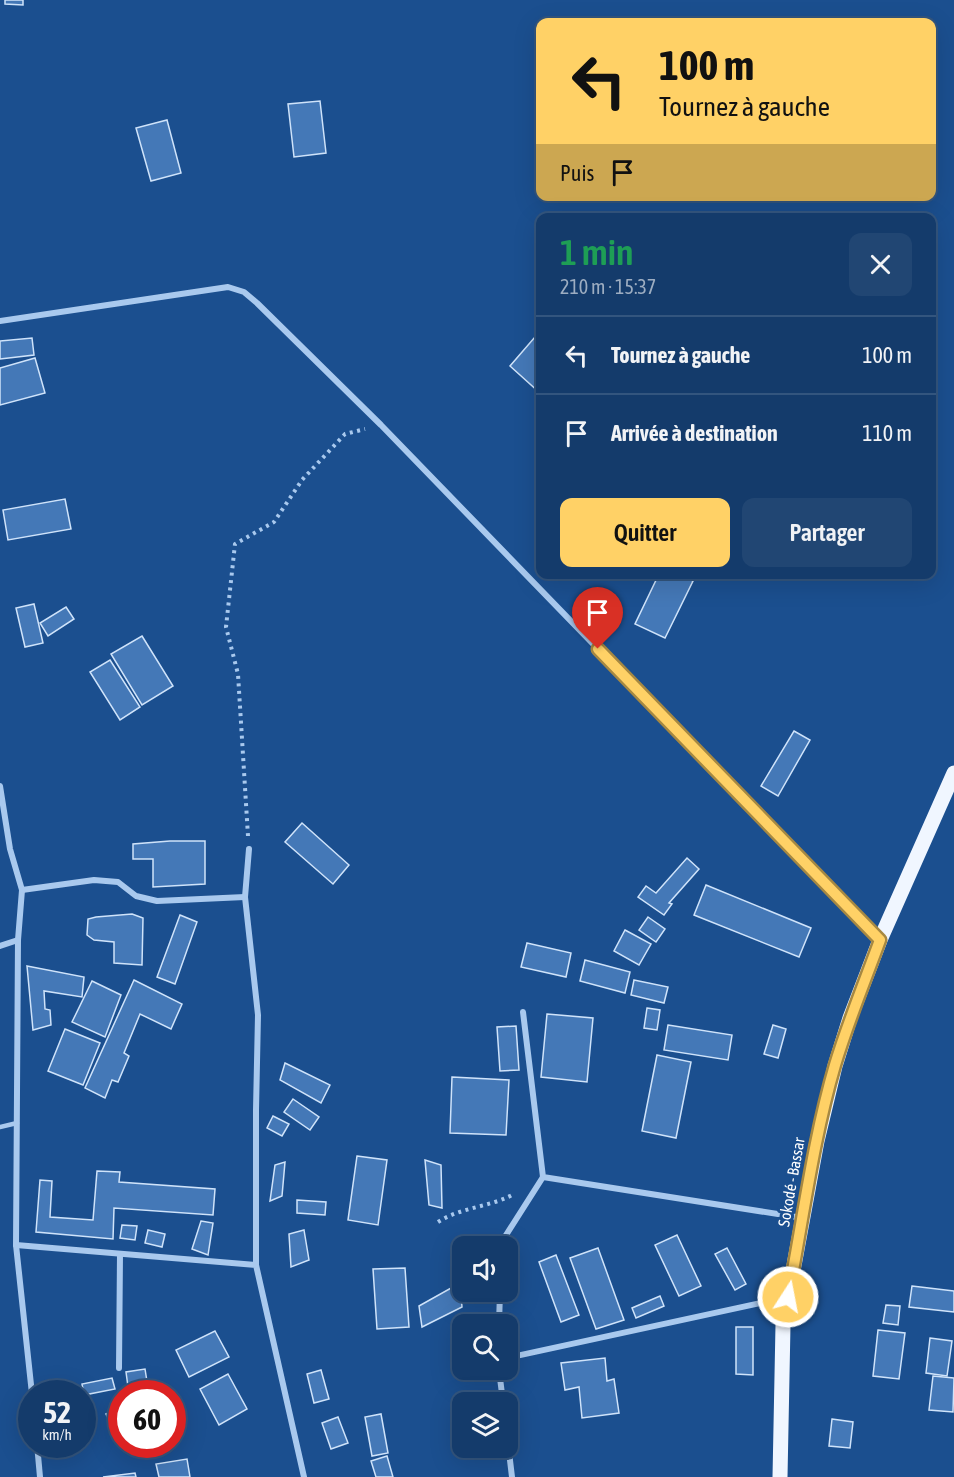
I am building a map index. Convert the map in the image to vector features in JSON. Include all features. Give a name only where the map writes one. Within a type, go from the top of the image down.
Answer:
[{"type":"main road","name":"Sokodé - Bassar","points":[[780,1477],[783,1325],[817,1141],[835,1066],[850,1018],[880,940],[954,773]]},
{"type":"street","points":[[0,321],[228,287],[243,292],[381,425],[880,940]]},
{"type":"street","points":[[0,786],[10,849],[22,890],[18,940],[16,1245],[30,1380]]},
{"type":"street","points":[[249,849],[245,897],[258,1015],[256,1265],[304,1477]]},
{"type":"street","points":[[22,890],[94,880],[118,882],[136,896],[156,901],[245,897]]},
{"type":"street","points":[[0,946],[18,940]]},
{"type":"street","points":[[507,1236],[543,1177],[523,1012]]},
{"type":"street","points":[[543,1177],[803,1218]]},
{"type":"street","points":[[16,1245],[256,1265]]},
{"type":"street","points":[[119,1368],[120,1254]]},
{"type":"street","points":[[518,1356],[788,1297]]},
{"type":"street","points":[[38,1458],[40,1477]]},
{"type":"street","points":[[510,1458],[512,1477]]},
{"type":"lane","points":[[0,1127],[17,1123]]},
{"type":"path","points":[[249,849],[238,674],[226,627],[235,544],[274,522],[302,480],[345,434],[381,425]]},
{"type":"path","points":[[438,1222],[447,1216],[515,1194]]},
{"type":"building","points":[[5,0],[23,0],[23,5],[5,4]]},
{"type":"building","points":[[320,101],[326,153],[294,157],[288,104]]},
{"type":"building","points":[[167,120],[181,173],[151,181],[136,128]]},
{"type":"building","points":[[535,337],[536,338],[536,389],[510,366]]},
{"type":"building","points":[[32,338],[34,355],[0,359],[0,341]]},
{"type":"building","points":[[35,358],[45,393],[0,405],[0,368]]},
{"type":"building","points":[[65,499],[71,529],[8,540],[3,510]]},
{"type":"building","points":[[657,579],[693,581],[665,638],[635,624]]},
{"type":"building","points":[[34,604],[43,643],[25,647],[16,608]]},
{"type":"building","points":[[66,607],[74,619],[48,636],[40,623]]},
{"type":"building","points":[[142,636],[173,686],[142,705],[111,654]]},
{"type":"building","points":[[110,660],[140,707],[120,720],[90,672]]},
{"type":"building","points":[[794,731],[810,740],[778,796],[761,786]]},
{"type":"building","points":[[302,823],[349,865],[333,884],[285,842]]},
{"type":"building","points":[[205,841],[205,884],[153,887],[153,859],[133,859],[133,844]]},
{"type":"building","points":[[687,858],[699,869],[669,903],[672,904],[664,915],[638,897],[646,886],[656,893]]},
{"type":"building","points":[[706,885],[811,928],[799,957],[694,915]]},
{"type":"building","points":[[132,914],[143,918],[142,965],[114,963],[114,942],[94,940],[87,935],[88,919]]},
{"type":"building","points":[[180,915],[197,922],[175,984],[157,977]]},
{"type":"building","points":[[648,917],[665,929],[656,942],[639,930]]},
{"type":"building","points":[[625,930],[651,944],[639,965],[614,951]]},
{"type":"building","points":[[527,943],[571,953],[566,977],[521,967]]},
{"type":"building","points":[[585,960],[630,972],[625,993],[580,981]]},
{"type":"building","points":[[27,966],[84,977],[82,997],[44,991],[45,1009],[50,1010],[51,1025],[33,1030]]},
{"type":"building","points":[[134,980],[182,1004],[171,1029],[140,1014],[124,1053],[129,1056],[118,1082],[112,1080],[105,1098],[85,1088]]},
{"type":"building","points":[[634,980],[668,987],[664,1003],[631,995]]},
{"type":"building","points":[[92,981],[121,995],[105,1037],[72,1022]]},
{"type":"building","points":[[647,1008],[660,1010],[657,1030],[644,1028]]},
{"type":"building","points":[[547,1014],[593,1018],[587,1082],[541,1077]]},
{"type":"building","points":[[668,1025],[732,1035],[728,1060],[664,1050]]},
{"type":"building","points":[[773,1025],[786,1029],[778,1058],[764,1054]]},
{"type":"building","points":[[516,1026],[519,1070],[500,1071],[497,1027]]},
{"type":"building","points":[[65,1029],[100,1043],[83,1085],[48,1071]]},
{"type":"building","points":[[657,1055],[691,1062],[676,1138],[642,1131]]},
{"type":"building","points":[[285,1063],[330,1085],[321,1103],[280,1080]]},
{"type":"building","points":[[452,1077],[509,1080],[506,1135],[450,1133]]},
{"type":"building","points":[[293,1099],[319,1117],[310,1130],[284,1112]]},
{"type":"building","points":[[273,1116],[289,1124],[282,1136],[267,1128]]},
{"type":"building","points":[[357,1156],[387,1160],[378,1225],[348,1220]]},
{"type":"building","points":[[425,1160],[441,1165],[442,1208],[429,1205]]},
{"type":"building","points":[[285,1162],[282,1196],[270,1201],[275,1165]]},
{"type":"building","points":[[97,1171],[120,1172],[119,1182],[215,1189],[213,1215],[114,1208],[113,1239],[36,1232],[40,1180],[52,1181],[50,1217],[93,1220]]},
{"type":"building","points":[[297,1200],[326,1202],[325,1215],[297,1213]]},
{"type":"building","points":[[201,1221],[213,1223],[208,1255],[192,1249]]},
{"type":"building","points":[[122,1225],[137,1226],[135,1240],[120,1238]]},
{"type":"building","points":[[148,1230],[165,1234],[162,1247],[145,1243]]},
{"type":"building","points":[[304,1230],[309,1260],[291,1267],[289,1234]]},
{"type":"building","points":[[677,1235],[701,1286],[679,1296],[655,1245]]},
{"type":"building","points":[[598,1248],[624,1320],[596,1329],[570,1258]]},
{"type":"building","points":[[727,1248],[746,1284],[735,1290],[715,1254]]},
{"type":"building","points":[[556,1255],[579,1315],[561,1322],[539,1262]]},
{"type":"building","points":[[405,1268],[409,1327],[377,1329],[373,1269]]},
{"type":"building","points":[[912,1286],[954,1291],[954,1312],[909,1307]]},
{"type":"building","points":[[452,1287],[452,1302],[462,1302],[462,1307],[422,1327],[419,1306]]},
{"type":"building","points":[[660,1296],[664,1306],[636,1318],[632,1308]]},
{"type":"building","points":[[886,1305],[900,1306],[898,1325],[883,1323]]},
{"type":"building","points":[[736,1327],[753,1327],[753,1375],[736,1374]]},
{"type":"building","points":[[878,1330],[905,1333],[899,1379],[873,1376]]},
{"type":"building","points":[[215,1331],[229,1357],[189,1377],[176,1350]]},
{"type":"building","points":[[930,1338],[952,1341],[947,1376],[926,1373]]},
{"type":"building","points":[[605,1358],[607,1381],[614,1379],[619,1413],[582,1418],[579,1387],[565,1390],[561,1363]]},
{"type":"building","points":[[145,1369],[147,1380],[127,1380],[126,1372]]},
{"type":"building","points":[[321,1370],[329,1399],[314,1403],[307,1374]]},
{"type":"building","points":[[228,1374],[247,1409],[219,1425],[200,1389]]},
{"type":"building","points":[[933,1376],[954,1378],[953,1412],[929,1410]]},
{"type":"building","points":[[112,1378],[113,1380],[108,1380],[108,1390],[96,1393],[96,1381]]},
{"type":"building","points":[[381,1414],[388,1453],[372,1456],[365,1417]]},
{"type":"building","points":[[338,1417],[348,1443],[331,1449],[322,1423]]},
{"type":"building","points":[[832,1419],[853,1422],[850,1448],[829,1446]]},
{"type":"building","points":[[387,1456],[393,1477],[376,1477],[371,1461]]},
{"type":"building","points":[[187,1459],[190,1477],[159,1477],[156,1464]]},
{"type":"building","points":[[135,1473],[136,1477],[103,1477]]},
{"type":"route","points":[[598,649],[880,940],[850,1018],[835,1066],[817,1141],[788,1297]]}]
